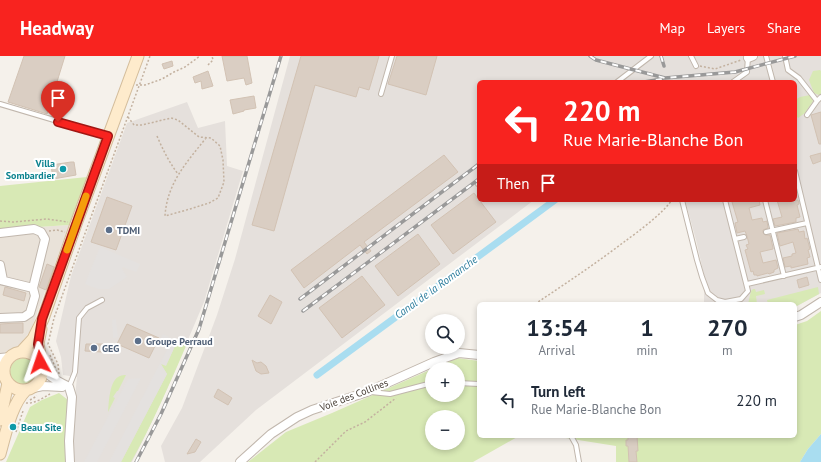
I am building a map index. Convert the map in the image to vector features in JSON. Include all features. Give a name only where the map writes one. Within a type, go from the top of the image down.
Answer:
[{"type":"street","points":[[22,351],[33,338],[42,319],[105,135],[117,112],[138,56]]},
{"type":"street","points":[[0,233],[34,229],[41,232],[44,240],[33,288],[35,296],[30,313],[24,317],[0,318]]},
{"type":"street","points":[[0,265],[1,280],[33,288]]},
{"type":"street","points":[[797,316],[821,302]]},
{"type":"street","points":[[0,454],[14,408],[19,399],[29,389],[38,383],[42,377],[42,366],[38,344],[42,319]]},
{"type":"street","points":[[57,384],[49,377],[36,356],[30,352],[22,351],[5,358],[5,367],[2,370],[8,383],[13,387],[20,390],[57,384],[69,387],[72,397],[69,441],[70,462]]},
{"type":"street","name":"Voie des Collines","points":[[240,462],[271,434],[297,416],[367,392],[458,353],[477,355]]},
{"type":"street","points":[[0,420],[8,383]]},
{"type":"lane","points":[[380,94],[392,56]]},
{"type":"lane","points":[[620,80],[651,56]]},
{"type":"lane","points":[[691,56],[696,66]]},
{"type":"lane","points":[[766,56],[772,80]]},
{"type":"lane","points":[[785,56],[788,70],[799,78],[817,101]]},
{"type":"lane","points":[[736,80],[747,72],[750,57]]},
{"type":"lane","points":[[807,115],[810,109],[821,97]]},
{"type":"lane","points":[[0,104],[105,135]]},
{"type":"lane","points":[[797,180],[807,223],[820,267],[821,280]]},
{"type":"lane","points":[[682,202],[697,260],[708,293],[720,302]]},
{"type":"lane","points":[[725,302],[741,299],[748,291],[726,202]]},
{"type":"lane","points":[[766,202],[784,276]]},
{"type":"lane","points":[[766,232],[807,223]]},
{"type":"lane","points":[[735,239],[744,237]]},
{"type":"lane","points":[[746,284],[820,267]]},
{"type":"lane","points":[[742,298],[744,302]]},
{"type":"lane","points":[[69,387],[75,372],[79,318],[87,308],[102,300]]},
{"type":"lane","points":[[465,383],[477,384]]},
{"type":"lane","points":[[367,392],[390,394],[425,385]]},
{"type":"lane","points":[[572,438],[576,445],[579,462]]},
{"type":"path","points":[[19,399],[29,404],[54,392],[59,374],[58,364],[48,344],[54,318],[150,56]]},
{"type":"path","points":[[128,83],[145,85],[162,79],[185,67],[200,56]]},
{"type":"path","points":[[208,65],[213,60],[212,56]]},
{"type":"path","points":[[696,66],[715,69],[750,57]]},
{"type":"path","points":[[117,112],[128,117],[134,125],[142,125],[171,118],[178,120],[199,137],[211,138],[220,146],[223,160],[224,182],[218,198],[209,203],[165,216],[166,205],[173,182],[190,157],[206,138]]},
{"type":"path","points":[[157,136],[168,159],[178,174]]},
{"type":"path","points":[[538,302],[592,266],[641,229],[670,202]]},
{"type":"path","points":[[0,221],[13,222],[47,219],[72,222]]},
{"type":"path","points":[[42,234],[48,231],[57,230],[68,233]]},
{"type":"path","points":[[315,462],[346,431],[365,422],[396,399],[400,392]]},
{"type":"shaded area","points":[[290,56],[821,56],[821,293],[797,306],[797,302],[704,302],[704,275],[686,202],[797,202],[797,80],[477,80],[477,202],[531,202],[256,410],[200,462],[165,462],[161,446],[182,408],[217,315],[235,259]]},
{"type":"shaded area","points":[[187,102],[198,128],[225,121],[227,166],[243,171],[204,302],[167,389],[132,462],[72,462],[74,407],[77,377],[63,375],[61,357],[56,341],[71,276],[127,123]]},
{"type":"shaded area","points":[[69,225],[31,330],[21,343],[14,349],[0,354],[0,231]]},
{"type":"shaded area","points":[[100,247],[140,264],[136,272],[123,267],[122,269],[127,277],[109,289],[98,289],[85,284]]},
{"type":"shaded area","points":[[116,319],[118,337],[113,338],[112,320]]},
{"type":"shaded area","points":[[163,334],[173,339],[171,343],[175,346],[166,366],[161,364],[167,374],[121,462],[109,462],[170,344],[160,339]]},
{"type":"shaded area","points":[[141,378],[97,462],[84,462],[128,379]]},
{"type":"green space","points":[[820,70],[821,96],[814,93],[809,80],[813,71]]},
{"type":"green space","points":[[810,95],[813,101],[805,113],[798,118],[797,99]]},
{"type":"green space","points":[[87,177],[69,225],[0,231],[0,186]]},
{"type":"green space","points":[[818,287],[819,294],[797,306],[797,302],[768,302],[767,300]]},
{"type":"green space","points":[[753,289],[755,289],[756,292],[764,290],[765,294],[756,296],[757,302],[748,302],[751,291]]},
{"type":"green space","points":[[821,311],[821,434],[808,449],[800,462],[616,462],[616,446],[566,438],[797,438],[797,324],[807,321]]},
{"type":"green space","points":[[173,339],[186,346],[139,448],[131,462],[121,462],[167,374],[160,363],[166,365],[175,346],[170,344]]},
{"type":"green space","points":[[24,358],[34,362],[38,372],[34,382],[24,386],[14,382],[10,372],[14,362]]},
{"type":"green space","points":[[457,358],[477,361],[477,438],[515,438],[473,462],[248,462],[286,432],[425,372],[425,402],[465,402],[465,362],[448,362]]},
{"type":"green space","points":[[126,375],[118,391],[113,397],[115,398],[108,412],[110,392],[114,382],[116,378]]},
{"type":"green space","points":[[59,393],[68,400],[66,462],[6,462],[30,407]]},
{"type":"water","points":[[821,434],[821,462],[800,462],[808,449]]},
{"type":"building","points":[[24,56],[65,56],[47,114],[8,102]]},
{"type":"building","points":[[222,56],[247,56],[252,83],[246,85],[244,78],[227,81]]},
{"type":"building","points":[[301,56],[379,56],[369,90],[359,87],[356,97],[315,85],[274,231],[252,225]]},
{"type":"building","points":[[397,56],[437,56],[426,95],[388,84]]},
{"type":"building","points":[[172,61],[173,66],[164,69],[162,64]]},
{"type":"building","points":[[208,71],[213,86],[202,89],[201,81],[195,83],[193,77]]},
{"type":"building","points":[[254,96],[256,108],[233,114],[230,100]]},
{"type":"building","points":[[821,112],[821,144],[819,144],[811,115]]},
{"type":"building","points":[[821,153],[821,161],[813,164],[810,156]]},
{"type":"building","points":[[444,155],[458,172],[364,242],[371,251],[367,254],[360,245],[304,288],[291,270]]},
{"type":"building","name":"Villa Sombardier","points":[[74,162],[76,175],[53,179],[51,165]]},
{"type":"building","points":[[474,193],[477,197],[477,202],[481,202],[496,222],[453,254],[431,225]]},
{"type":"building","points":[[107,197],[132,206],[116,250],[91,242]]},
{"type":"building","points":[[798,200],[799,204],[797,205],[800,217],[796,218],[796,222],[775,226],[773,219],[782,217],[778,202],[797,202]]},
{"type":"building","points":[[732,202],[759,202],[760,205],[749,208],[752,220],[762,218],[763,222],[767,221],[768,228],[763,230],[763,233],[765,235],[770,235],[773,249],[760,252],[763,263],[776,260],[778,268],[774,270],[774,272],[757,276],[754,275],[753,271],[751,272],[745,250],[748,249],[746,245],[749,244],[747,236],[745,231],[737,233],[735,223],[738,222]]},
{"type":"building","points":[[798,229],[799,232],[804,231],[805,239],[807,238],[810,249],[808,250],[810,257],[807,258],[808,264],[791,268],[791,266],[785,267],[783,258],[792,256],[792,254],[796,253],[793,242],[780,246],[777,233]]},
{"type":"building","points":[[418,234],[440,264],[398,296],[375,266]]},
{"type":"building","points":[[47,264],[54,267],[46,290],[39,287]]},
{"type":"building","points":[[362,276],[385,305],[342,338],[319,308]]},
{"type":"building","points":[[807,277],[809,285],[799,288],[797,280]]},
{"type":"building","points":[[5,287],[26,293],[24,301],[3,295]]},
{"type":"building","points":[[270,295],[282,302],[271,324],[258,316]]},
{"type":"building","points":[[23,323],[23,333],[0,333],[0,324]]},
{"type":"building","name":"Groupe Perraud","points":[[127,324],[159,338],[149,358],[117,344]]},
{"type":"building","name":"GEG","points":[[86,344],[103,344],[102,352],[85,351]]},
{"type":"building","points":[[252,360],[257,363],[261,362],[266,366],[269,373],[261,374],[256,371]]},
{"type":"building","points":[[218,389],[232,398],[228,405],[214,397]]},
{"type":"building","points":[[628,438],[637,438],[637,462],[629,462],[628,446],[626,446],[626,440],[628,440]]},
{"type":"building","points":[[196,439],[201,442],[195,452],[187,454]]},
{"type":"waterway","name":"Canal de la Romanche","points":[[317,375],[552,202]]},
{"type":"railway","points":[[136,462],[161,414],[199,329],[281,56]]},
{"type":"railway","points":[[590,56],[596,60],[665,78],[735,72],[795,56]]},
{"type":"railway","points":[[661,56],[664,66]]},
{"type":"railway","points":[[656,80],[662,79]]},
{"type":"railway","points":[[300,299],[477,166]]},
{"type":"railway","points":[[303,311],[477,180]]},
{"type":"slow traffic","points":[[67,250],[86,196]]},
{"type":"place","name":"Villa Sombardier","points":[[63,169]]},
{"type":"place","name":"TDMI","points":[[109,230]]},
{"type":"place","name":"Groupe Perraud","points":[[138,341]]},
{"type":"place","name":"GEG","points":[[94,348]]},
{"type":"place","name":"Beau Site","points":[[13,427]]},
{"type":"route","points":[[40,362],[38,344],[42,319],[108,136],[58,122]]}]
